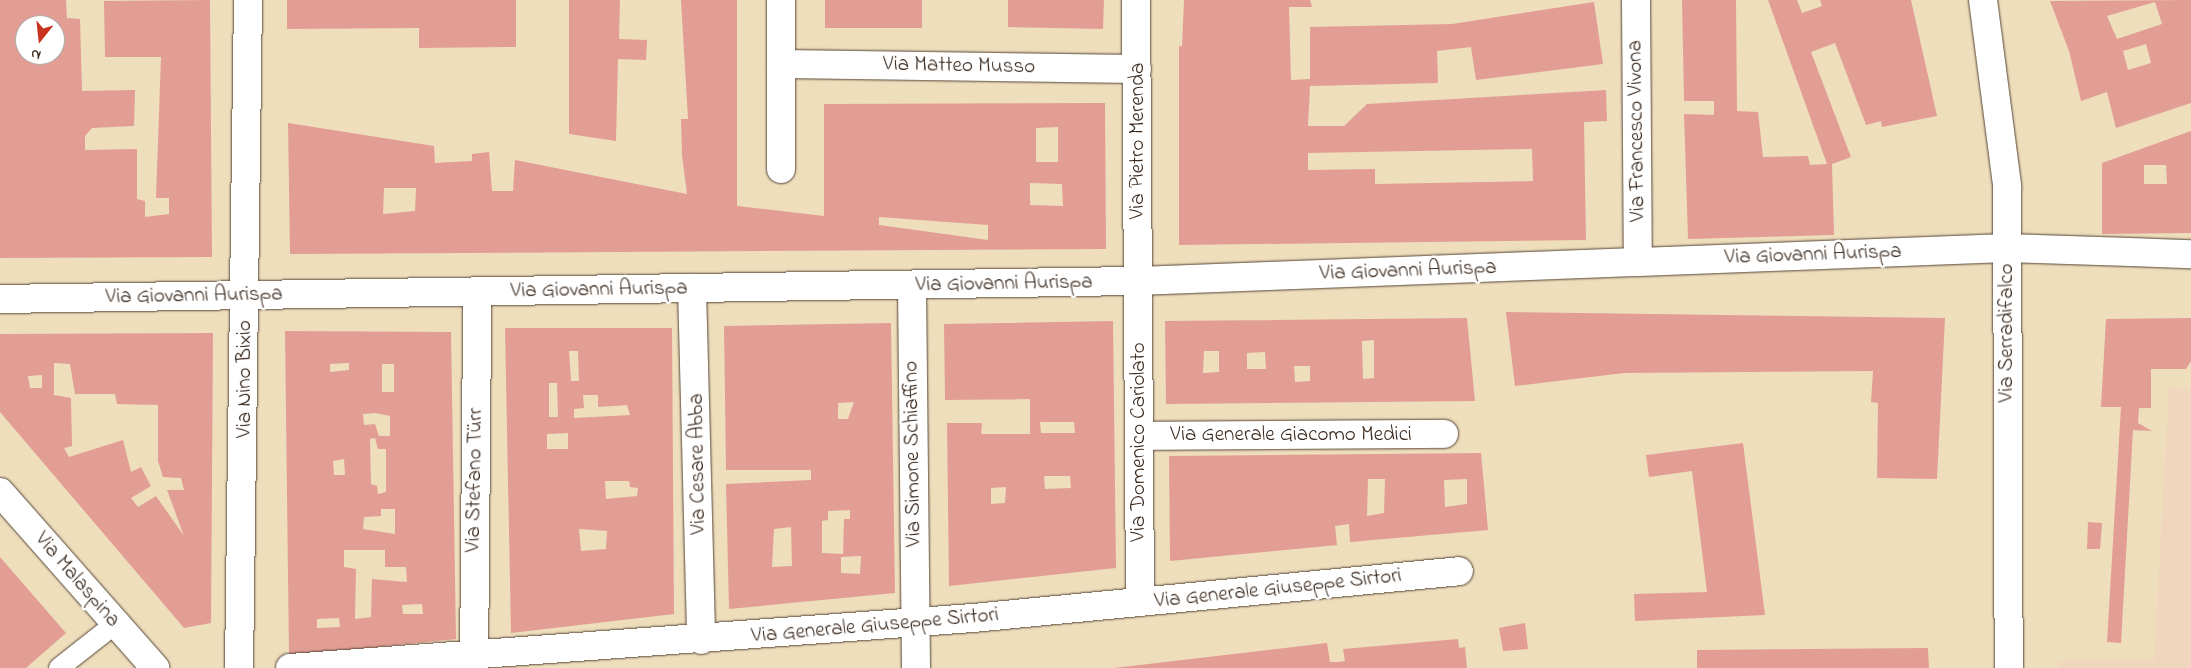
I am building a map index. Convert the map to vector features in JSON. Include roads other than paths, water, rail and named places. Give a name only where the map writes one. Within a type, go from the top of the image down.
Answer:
[{"type":"street","name":"Via Nino Bixio","points":[[239,668],[248,0]]},
{"type":"street","points":[[781,0],[781,169]]},
{"type":"street","name":"Via Pietro Merenda","points":[[1136,0],[1138,282]]},
{"type":"street","name":"Via Francesco Vivona","points":[[1636,0],[1638,262]]},
{"type":"street","name":"Via Serradifalco","points":[[1983,0],[2007,186],[2009,668]]},
{"type":"street","name":"Via Matteo Musso","points":[[781,64],[1137,69]]},
{"type":"street","name":"Via Giovanni Aurispa","points":[[0,299],[1138,282],[2006,248],[2191,254]]},
{"type":"street","name":"Via Domenico Cariolato","points":[[1138,282],[1140,602]]},
{"type":"street","name":"Via Simone Schiaffino","points":[[912,285],[916,668]]},
{"type":"street","name":"Via Cesare Abba","points":[[692,288],[701,640]]},
{"type":"street","name":"Via Stefano Türr","points":[[474,661],[477,291]]},
{"type":"street","name":"Via Generale Giacomo Medici","points":[[1139,436],[1444,434]]},
{"type":"street","name":"Via Malaspina","points":[[0,492],[154,668]]},
{"type":"street","name":"Via Generale Giuseppe Sirtori","points":[[290,668],[474,661],[915,623],[1459,571]]},
{"type":"lane","points":[[58,668],[115,624]]}]
